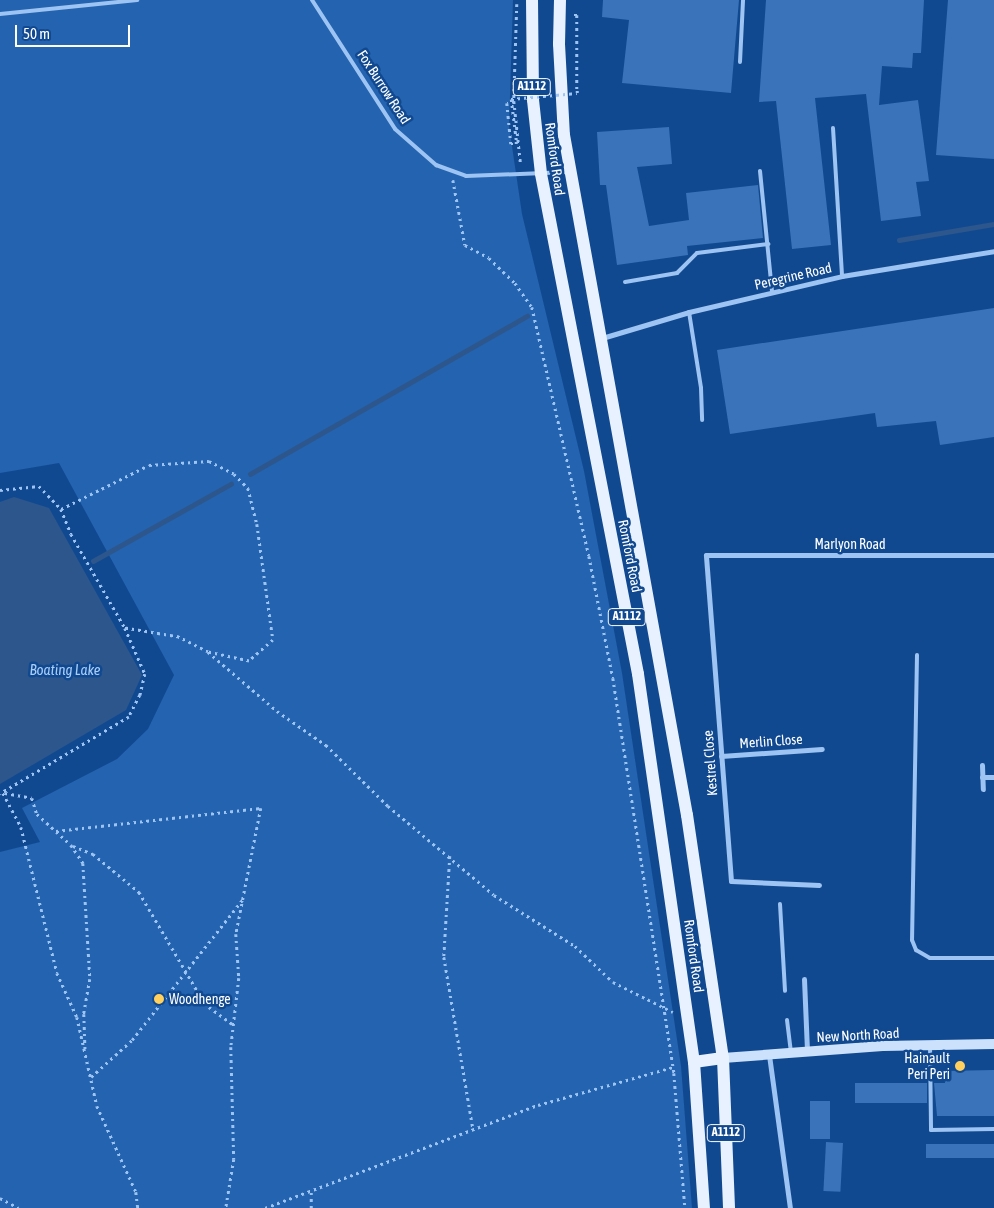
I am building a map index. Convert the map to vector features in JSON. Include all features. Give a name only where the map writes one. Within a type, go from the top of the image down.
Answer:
[{"type":"main road","name":"Romford Road","points":[[532,0],[533,100],[541,174],[638,674],[694,1062],[704,1208]]},
{"type":"main road","name":"Romford Road","points":[[560,0],[560,93],[570,172],[686,805],[723,1058],[729,1208]]},
{"type":"main road","points":[[694,1062],[723,1058]]},
{"type":"street","name":"Peregrine Road","points":[[601,338],[689,312],[842,276],[994,251]]},
{"type":"street","name":"Marlyon Road","points":[[706,556],[994,555]]},
{"type":"street","name":"Kestrel Close","points":[[706,556],[730,881],[819,884]]},
{"type":"street","name":"Merlin Close","points":[[721,756],[822,749]]},
{"type":"street","points":[[982,765],[983,789]]},
{"type":"street","points":[[982,777],[994,777]]},
{"type":"street","points":[[804,979],[807,1052]]},
{"type":"street","name":"New North Road","points":[[723,1058],[930,1045],[994,1044]]},
{"type":"street","points":[[769,1054],[790,1208]]},
{"type":"lane","points":[[0,14],[137,0]]},
{"type":"lane","name":"Fox Burrow Road","points":[[312,0],[395,129],[436,165],[466,176],[570,172]]},
{"type":"lane","points":[[740,62],[743,0]]},
{"type":"lane","points":[[833,128],[842,276]]},
{"type":"lane","points":[[760,171],[772,292]]},
{"type":"lane","points":[[625,282],[677,273],[697,253],[768,244]]},
{"type":"lane","points":[[689,312],[702,388],[702,420]]},
{"type":"lane","points":[[917,654],[912,940],[916,950],[930,958],[994,958]]},
{"type":"lane","points":[[780,904],[785,991]]},
{"type":"lane","points":[[787,1020],[791,1053]]},
{"type":"lane","points":[[930,1045],[931,1130],[994,1129]]},
{"type":"path","points":[[517,0],[514,101],[522,175]]},
{"type":"path","points":[[514,101],[507,103],[511,144],[516,144],[511,99],[577,93],[576,15]]},
{"type":"path","points":[[450,170],[465,245],[489,258],[516,283],[532,307],[589,556],[613,678],[661,1006],[673,1067],[685,1208]]},
{"type":"path","points":[[62,509],[149,465],[209,461],[234,474],[248,488],[257,524],[273,640],[249,661],[208,652]]},
{"type":"path","points":[[0,490],[39,486],[62,509],[71,534],[125,628],[145,674],[140,695],[129,716],[2,793]]},
{"type":"path","points":[[125,628],[178,637],[208,652],[277,711],[326,745],[388,806],[450,856],[494,895],[575,946],[613,982],[674,1013],[687,1012]]},
{"type":"path","points":[[2,793],[32,798],[37,814],[72,845],[83,863],[90,978],[84,1014],[85,1056]]},
{"type":"path","points":[[2,793],[21,827],[57,973],[77,1017],[97,1106],[136,1192],[138,1208]]},
{"type":"path","points":[[56,831],[261,808],[236,934],[240,978],[234,1025],[234,1159],[226,1208]]},
{"type":"path","points":[[72,845],[93,854],[139,892],[209,1007],[234,1025]]},
{"type":"path","points":[[450,856],[444,957],[473,1128]]},
{"type":"path","points":[[90,1077],[132,1040],[244,898]]},
{"type":"path","points":[[265,1208],[538,1105],[673,1067]]},
{"type":"path","points":[[311,1208],[312,1190]]},
{"type":"path","points":[[0,1198],[19,1208]]},
{"type":"shaded area","points":[[0,0],[513,0],[509,126],[522,214],[584,471],[622,673],[681,1066],[692,1208],[0,1208],[0,852],[40,842],[22,808],[117,759],[148,729],[174,675],[59,463],[0,473]]},
{"type":"water","name":"Boating Lake","points":[[14,497],[49,508],[142,675],[126,710],[0,784],[0,502]]},
{"type":"building","points":[[603,0],[739,0],[731,93],[622,83],[629,20],[602,17]]},
{"type":"building","points":[[766,0],[924,0],[921,53],[913,53],[912,68],[882,66],[879,105],[918,100],[929,181],[916,182],[921,216],[881,221],[866,94],[815,98],[831,245],[792,249],[776,101],[759,102]]},
{"type":"building","points":[[948,0],[994,0],[994,159],[936,155]]},
{"type":"building","points":[[669,127],[672,164],[637,167],[649,226],[689,220],[686,193],[758,185],[763,238],[687,246],[688,255],[617,265],[606,185],[600,185],[597,132]]},
{"type":"building","points":[[994,308],[994,437],[940,445],[936,421],[877,427],[875,413],[730,434],[717,350]]},
{"type":"building","points":[[994,1070],[994,1116],[937,1116],[934,1083],[945,1083],[944,1071]]},
{"type":"building","points":[[855,1083],[927,1083],[927,1103],[855,1103]]},
{"type":"building","points":[[810,1101],[830,1101],[830,1139],[810,1139]]},
{"type":"building","points":[[826,1142],[843,1143],[840,1192],[823,1191]]},
{"type":"building","points":[[926,1144],[994,1144],[994,1158],[926,1158]]},
{"type":"waterway","points":[[899,240],[994,224]]},
{"type":"waterway","points":[[250,474],[527,316]]},
{"type":"waterway","points":[[93,561],[231,484]]},
{"type":"place","name":"Woodhenge","points":[[159,999]]},
{"type":"place","name":"Hainault Peri Peri","points":[[960,1066]]}]
